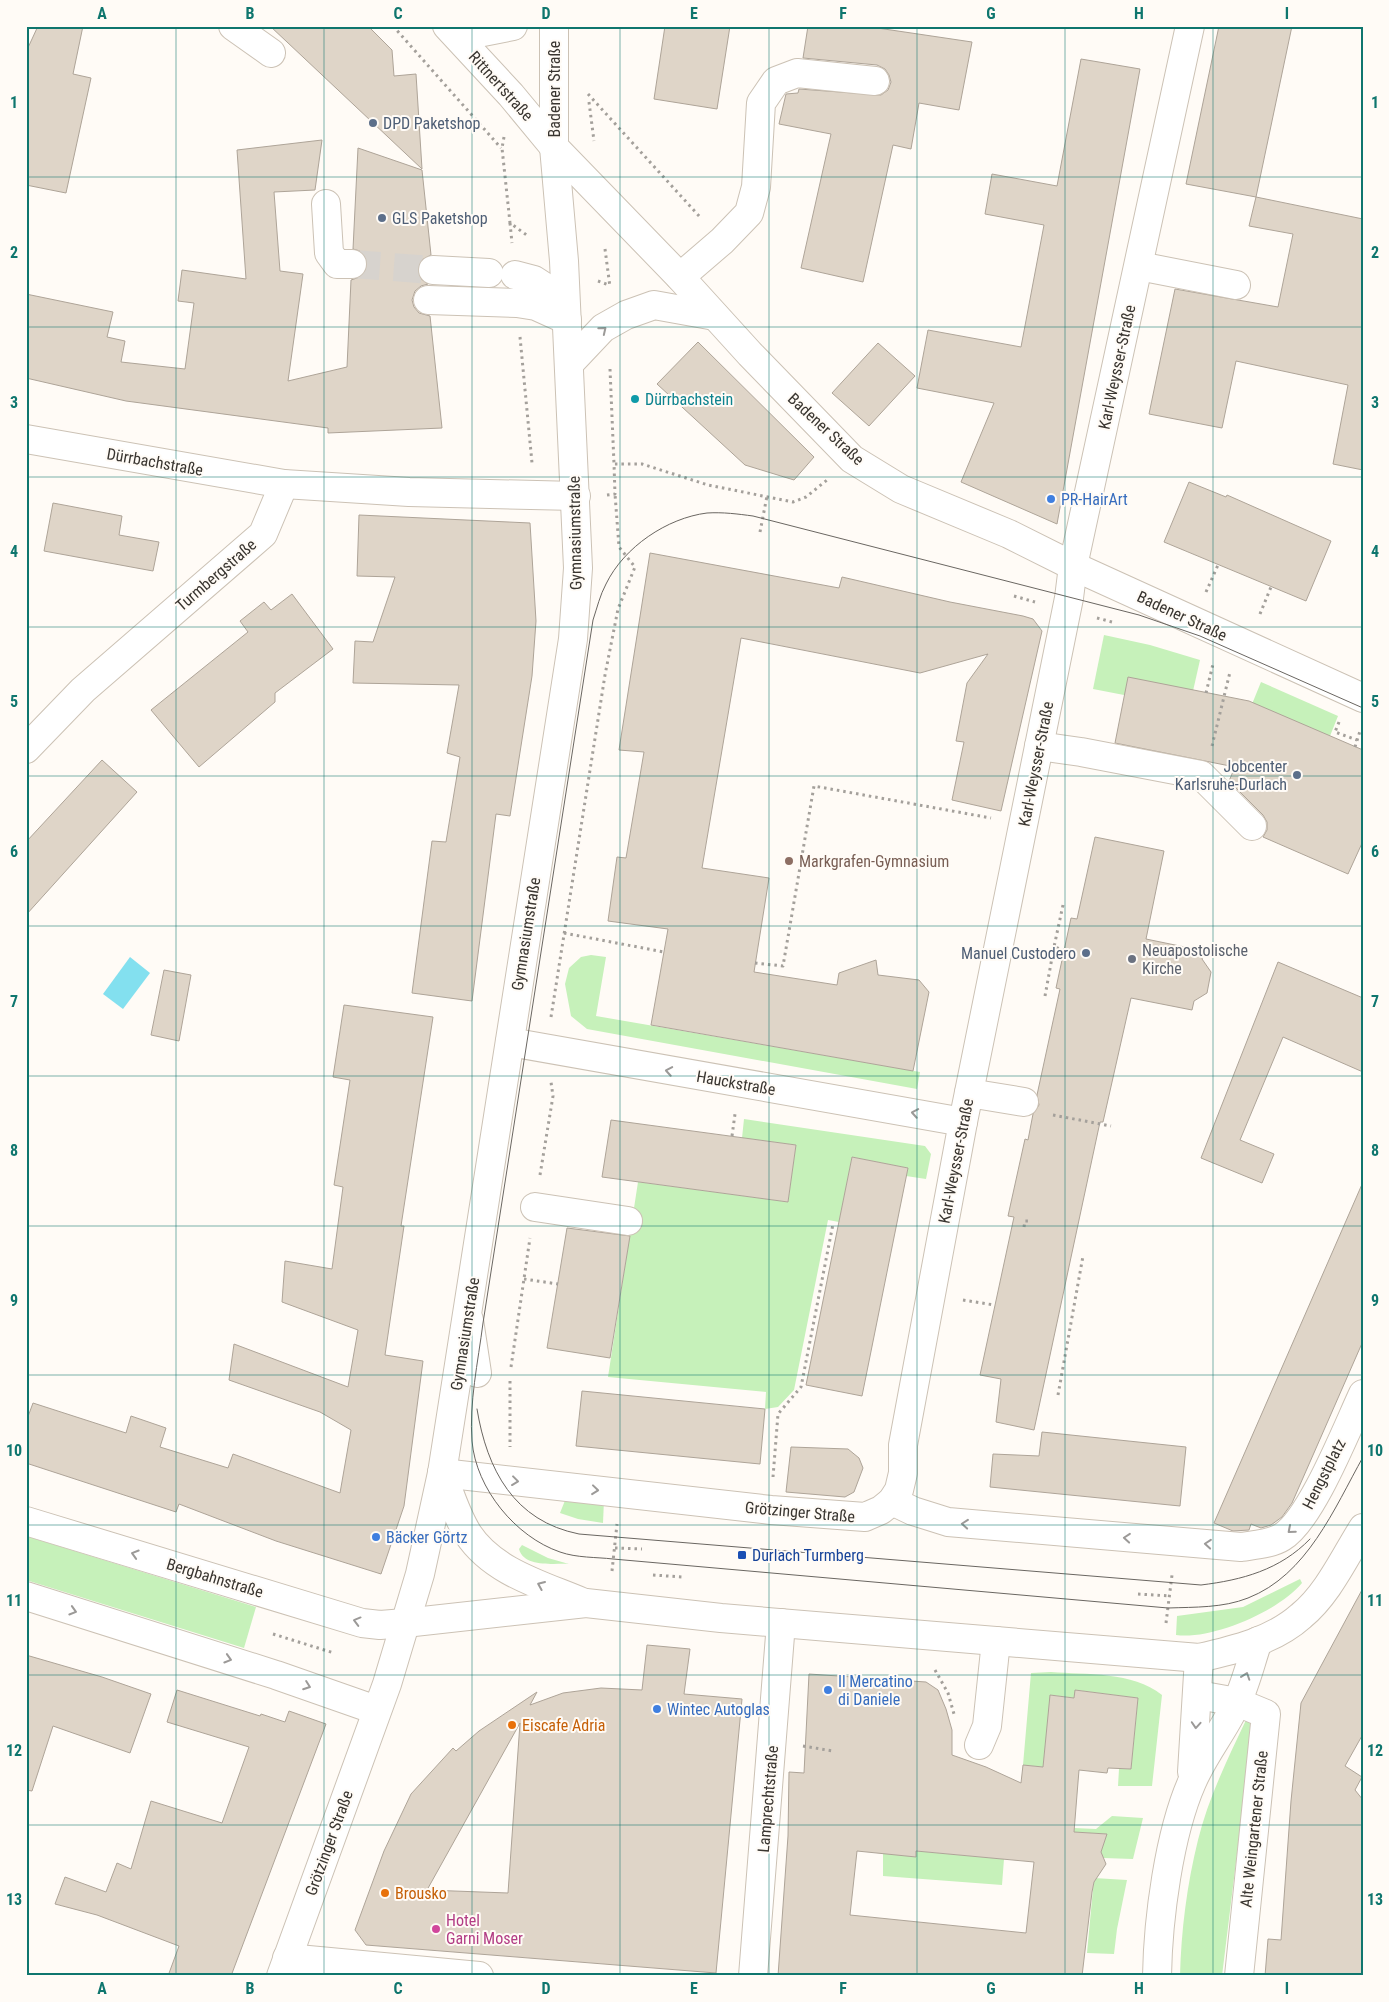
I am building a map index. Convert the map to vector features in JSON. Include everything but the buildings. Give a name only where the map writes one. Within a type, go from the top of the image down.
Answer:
[{"type":"street","points":[[233,26],[271,53]]},
{"type":"street","name":"Rittnertstraße","points":[[447,26],[494,76],[554,147]]},
{"type":"street","points":[[460,26],[483,32],[513,26]]},
{"type":"street","name":"Badener Straße","points":[[554,26],[554,147],[680,277],[750,354],[852,458],[901,489],[1009,534],[1073,566],[1363,698]]},
{"type":"street","name":"Karl-Weysser-Straße","points":[[892,1501],[899,1490],[903,1473],[902,1445],[963,1122],[1070,598],[1073,566],[1190,26]]},
{"type":"street","points":[[680,277],[722,241],[748,213],[756,187],[761,103],[776,81],[797,73],[875,81]]},
{"type":"street","name":"Gymnasiumstraße","points":[[376,1710],[387,1684],[420,1574],[442,1473],[573,640],[578,568],[576,496],[566,310],[554,147]]},
{"type":"street","points":[[326,204],[329,253],[337,264],[352,264]]},
{"type":"street","points":[[1139,266],[1236,285]]},
{"type":"street","points":[[433,270],[502,274],[534,280],[566,310]]},
{"type":"street","points":[[428,300],[517,302],[566,310]]},
{"type":"street","points":[[569,364],[603,328],[626,315],[654,305],[715,316]]},
{"type":"street","name":"Dürrbachstraße","points":[[26,439],[284,484]]},
{"type":"street","points":[[284,484],[409,492],[576,496]]},
{"type":"street","name":"Turmbergstraße","points":[[26,749],[83,690],[263,534],[284,484]]},
{"type":"street","points":[[1039,746],[1201,775],[1252,826]]},
{"type":"street","name":"Hauckstraße","points":[[510,1042],[963,1122]]},
{"type":"street","points":[[969,1093],[1024,1102]]},
{"type":"street","points":[[535,1207],[628,1221]]},
{"type":"street","points":[[468,1315],[477,1373]]},
{"type":"street","name":"Hengstplatz","points":[[1175,1542],[1241,1547],[1281,1538],[1298,1524],[1310,1505],[1363,1394]]},
{"type":"street","points":[[442,1473],[468,1534],[492,1559],[518,1575],[586,1603]]},
{"type":"street","name":"Grötzinger Straße","points":[[442,1473],[771,1510],[866,1516],[881,1510],[892,1501]]},
{"type":"street","points":[[892,1501],[913,1511],[948,1522],[1175,1542]]},
{"type":"street","name":"Bergbahnstraße","points":[[26,1521],[362,1623],[380,1625],[405,1623]]},
{"type":"street","points":[[405,1623],[586,1603],[782,1623],[1199,1658],[1237,1649],[1258,1641],[1283,1629],[1302,1616],[1322,1593],[1363,1528]]},
{"type":"street","points":[[26,1596],[276,1674],[376,1710]]},
{"type":"street","name":"Lamprechtstraße","points":[[753,1976],[782,1623]]},
{"type":"street","points":[[979,1744],[987,1726],[996,1641]]},
{"type":"street","points":[[1157,1976],[1158,1936],[1174,1840],[1192,1781],[1237,1702],[1258,1641]]},
{"type":"street","points":[[1192,1781],[1199,1658]]},
{"type":"street","name":"Alte Weingartener Straße","points":[[1198,1695],[1237,1702],[1266,1714],[1239,1976]]},
{"type":"street","name":"Grötzinger Straße","points":[[284,1967],[376,1710]]},
{"type":"street","points":[[284,1967],[479,1976]]},
{"type":"path","points":[[393,26],[502,148]]},
{"type":"path","points":[[588,94],[722,241]]},
{"type":"path","points":[[517,302],[535,496]]},
{"type":"path","points":[[510,1371],[553,1096],[546,1049],[610,647],[618,609],[635,567],[619,547],[614,464],[642,464],[708,484],[793,502],[806,497],[852,458]]},
{"type":"path","points":[[576,496],[615,494]]},
{"type":"path","points":[[760,532],[767,496]]},
{"type":"path","points":[[1206,592],[1218,565]]},
{"type":"path","points":[[1260,615],[1271,587]]},
{"type":"path","points":[[1212,747],[1230,671]]},
{"type":"path","points":[[1206,693],[1208,678]]},
{"type":"path","points":[[1209,729],[1215,730]]},
{"type":"path","points":[[1354,747],[1359,735]]},
{"type":"path","points":[[755,963],[783,966],[814,786],[1024,824]]},
{"type":"path","points":[[1044,996],[1063,905]]},
{"type":"path","points":[[564,934],[664,952]]},
{"type":"path","points":[[1054,947],[1064,950]]},
{"type":"path","points":[[1024,1102],[1032,1111],[1111,1126]]},
{"type":"path","points":[[1024,1227],[1025,1221],[1031,1221]]},
{"type":"path","points":[[771,1510],[778,1414],[801,1387],[833,1224]]},
{"type":"path","points":[[1058,1395],[1083,1256]]},
{"type":"path","points":[[524,1278],[558,1284]]},
{"type":"path","points":[[510,1380],[510,1453]]},
{"type":"path","points":[[612,1571],[617,1525]]},
{"type":"path","points":[[1161,1656],[1170,1596],[1175,1542]]},
{"type":"path","points":[[615,1548],[642,1549]]},
{"type":"path","points":[[1138,1594],[1170,1596]]},
{"type":"path","points":[[273,1634],[334,1653]]},
{"type":"path","points":[[930,1635],[926,1659],[941,1677],[954,1716]]},
{"type":"path","points":[[304,1650],[308,1639]]},
{"type":"green space","points":[[1104,635],[1150,645],[1200,660],[1193,691],[1124,695],[1093,689]]},
{"type":"green space","points":[[1261,682],[1338,716],[1330,736],[1250,709]]},
{"type":"green space","points":[[591,955],[606,957],[596,1016],[920,1072],[917,1089],[587,1029],[571,1016],[565,984],[569,968],[581,957]]},
{"type":"green space","points":[[744,1119],[925,1146],[931,1154],[926,1179],[906,1176],[908,1168],[852,1157],[839,1222],[828,1220],[794,1390],[778,1407],[765,1409],[766,1392],[608,1377],[638,1182],[788,1202],[796,1145],[742,1138]]},
{"type":"green space","points":[[566,1498],[604,1500],[603,1523],[578,1519],[560,1513]]},
{"type":"green space","points":[[26,1536],[256,1607],[244,1648],[26,1580]]},
{"type":"green space","points":[[522,1545],[548,1558],[569,1564],[533,1562],[522,1555],[519,1549]]},
{"type":"green space","points":[[1300,1579],[1302,1583],[1291,1593],[1278,1604],[1262,1613],[1226,1628],[1208,1633],[1176,1635],[1177,1616],[1243,1607]]},
{"type":"green space","points":[[1031,1673],[1094,1674],[1123,1678],[1150,1687],[1162,1695],[1152,1786],[1118,1786],[1119,1769],[1131,1769],[1138,1698],[1076,1690],[1074,1698],[1051,1695],[1043,1767],[1023,1765]]},
{"type":"green space","points":[[1246,1720],[1253,1723],[1222,1976],[1180,1976],[1185,1908],[1198,1840],[1213,1794]]},
{"type":"green space","points":[[1112,1816],[1143,1818],[1133,1859],[1103,1858],[1100,1855],[1106,1834],[1074,1832],[1074,1828],[1096,1829]]},
{"type":"green space","points":[[916,1851],[1004,1859],[1002,1885],[883,1876],[883,1853],[916,1857]]},
{"type":"green space","points":[[1094,1878],[1127,1880],[1114,1954],[1087,1953]]},
{"type":"water","points":[[130,957],[150,973],[123,1009],[103,994]]},
{"type":"tunnel","points":[[352,264],[433,270]]},
{"type":"tram line","points":[[1363,708],[1200,636],[1139,615],[753,516],[707,513],[677,521],[648,536],[624,558],[614,571],[600,597],[593,620],[474,1382],[471,1427],[475,1459],[481,1476],[501,1509],[528,1535],[544,1545],[566,1554],[1168,1608],[1229,1604],[1248,1598],[1269,1587],[1287,1574],[1317,1538],[1363,1457]]},
{"type":"tram line","points":[[477,1409],[488,1452],[507,1490],[537,1518],[556,1527],[579,1534],[1201,1585],[1231,1580],[1260,1572],[1286,1559],[1310,1539]]},
{"type":"place","name":"DPD Paketshop","points":[[373,123]]},
{"type":"place","name":"GLS Paketshop","points":[[382,218]]},
{"type":"place","name":"Dürrbachstein","points":[[635,399]]},
{"type":"place","name":"PR-HairArt","points":[[1051,499]]},
{"type":"place","name":"Jobcenter Karlsruhe-Durlach","points":[[1297,775]]},
{"type":"place","name":"Markgrafen-Gymnasium","points":[[789,861]]},
{"type":"place","name":"Manuel Custodero","points":[[1086,953]]},
{"type":"place","name":"Neuapostolische Kirche","points":[[1132,959]]},
{"type":"place","name":"Bäcker Görtz","points":[[376,1537]]},
{"type":"place","name":"Durlach Turmberg","points":[[742,1555]]},
{"type":"place","name":"Il Mercatino di Daniele","points":[[828,1690]]},
{"type":"place","name":"Wintec Autoglas","points":[[657,1709]]},
{"type":"place","name":"Eiscafe Adria","points":[[512,1725]]},
{"type":"place","name":"Brousko","points":[[385,1893]]},
{"type":"place","name":"Hotel Garni Moser","points":[[436,1929]]}]
